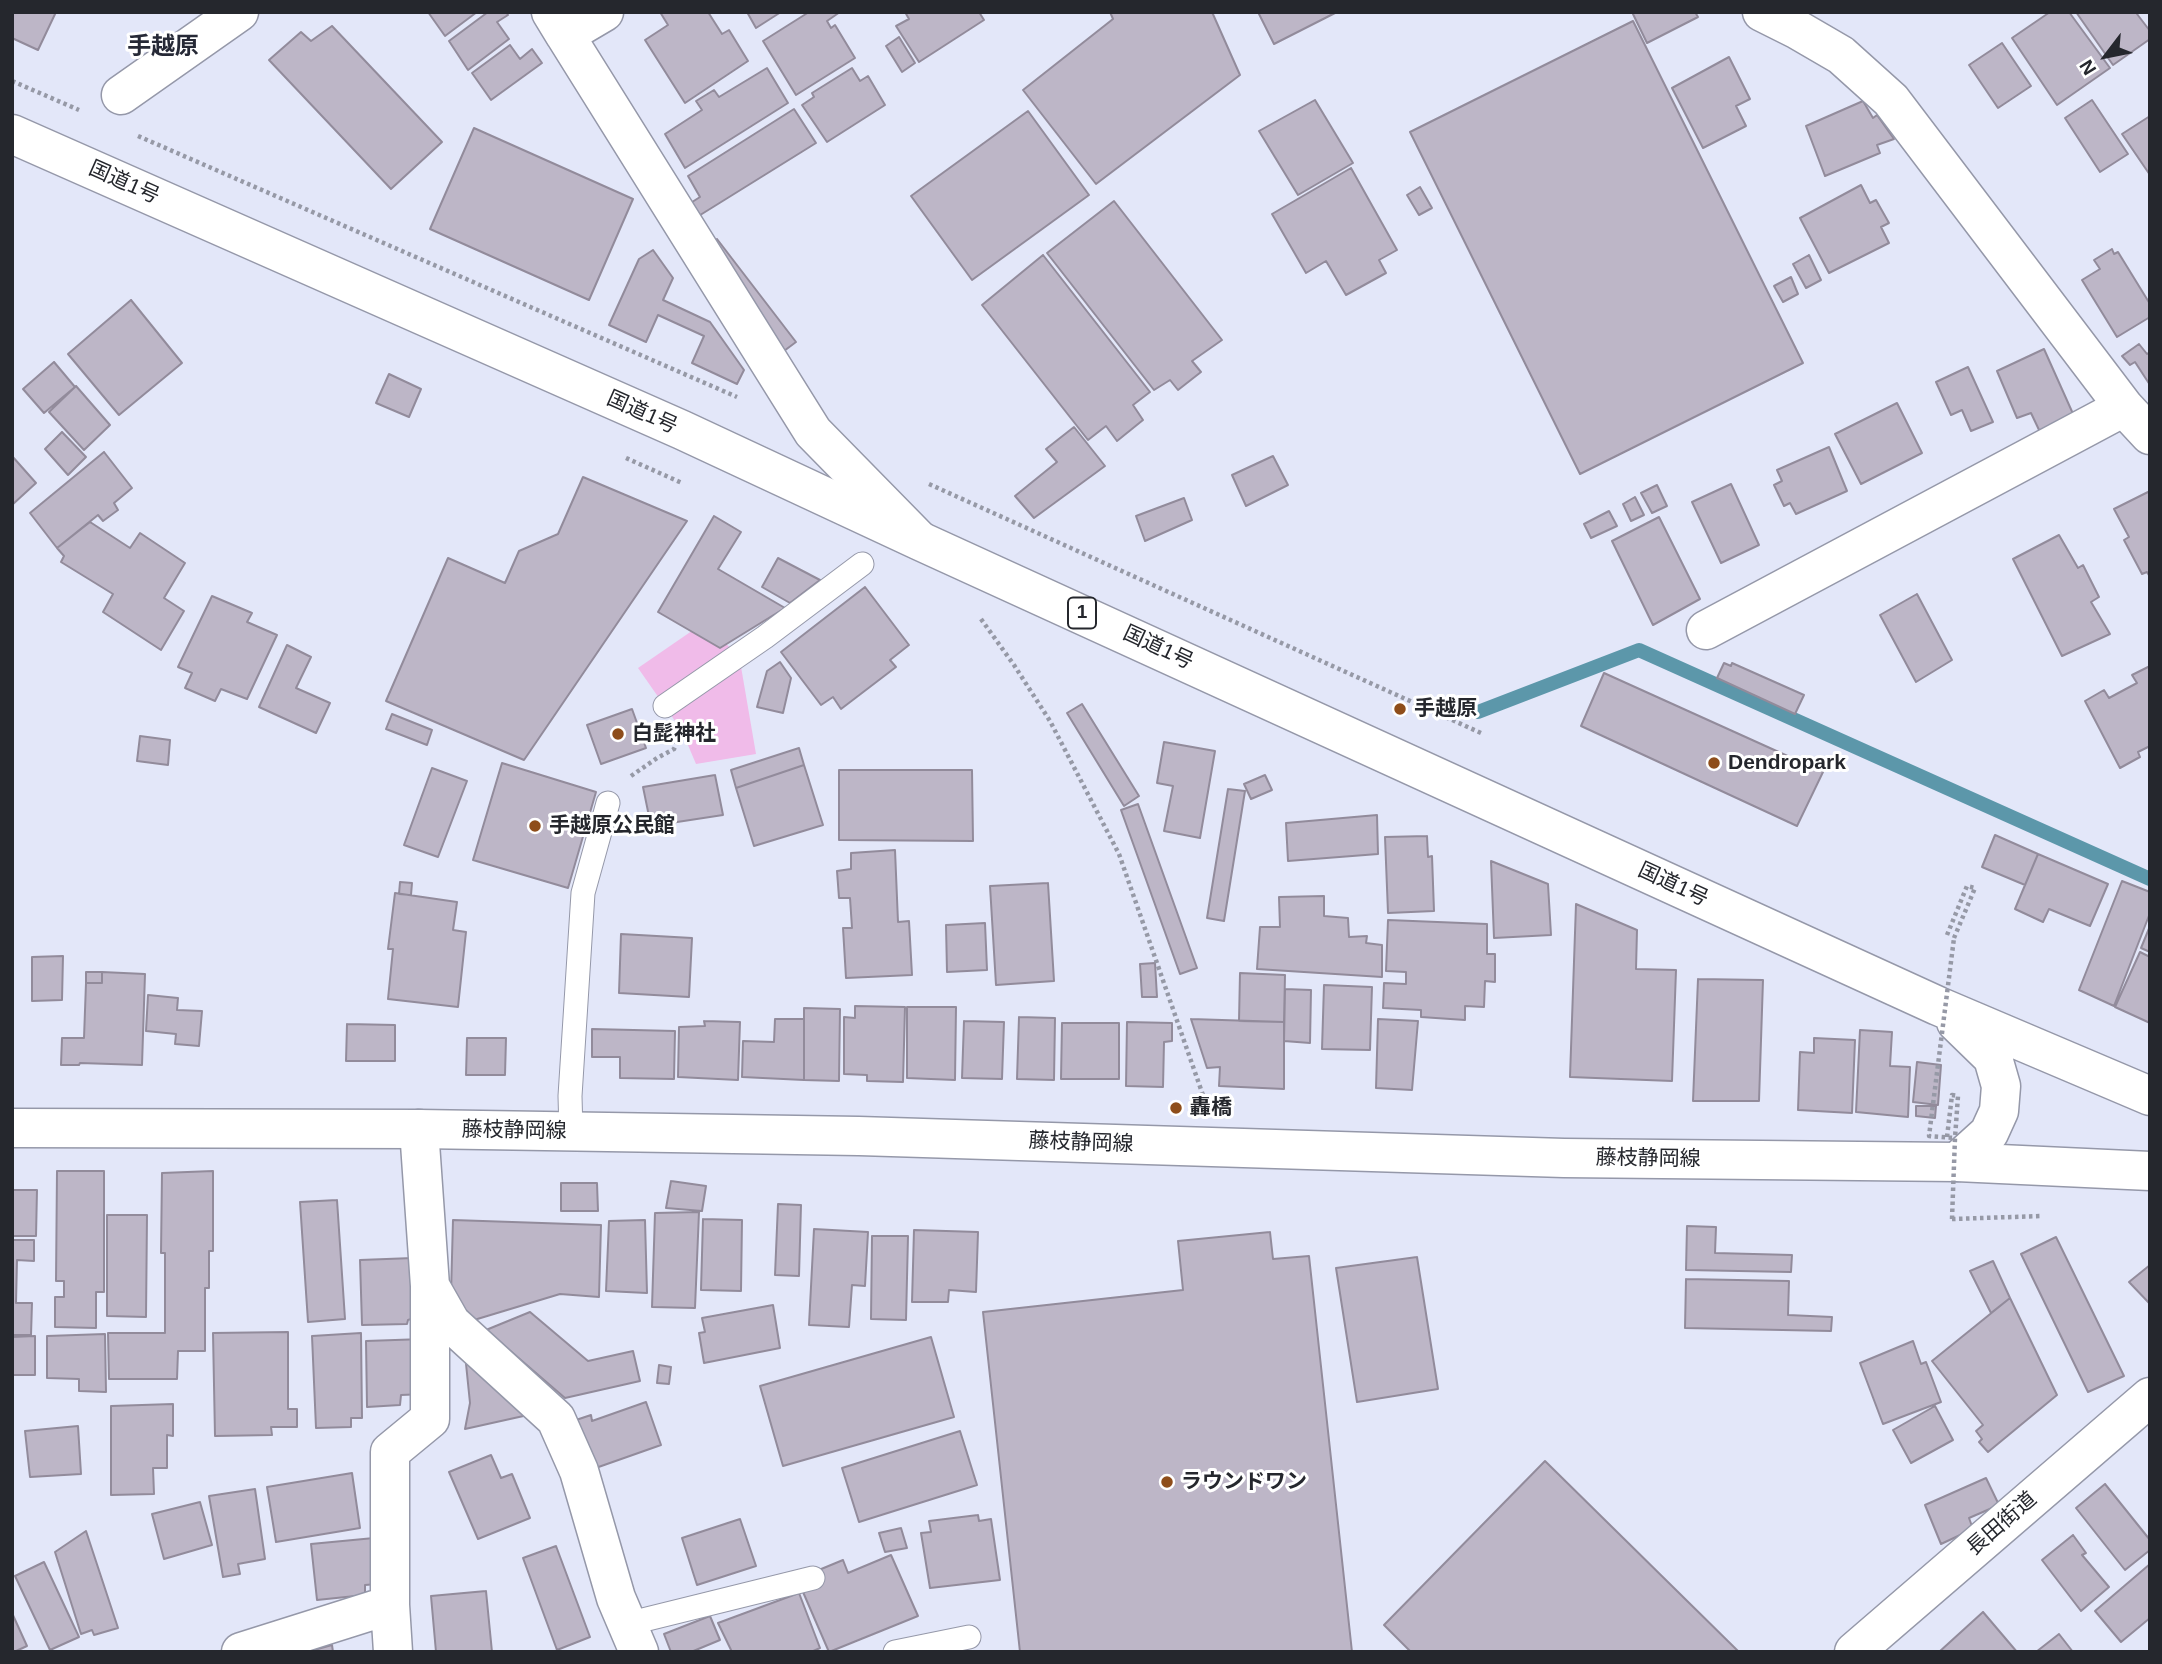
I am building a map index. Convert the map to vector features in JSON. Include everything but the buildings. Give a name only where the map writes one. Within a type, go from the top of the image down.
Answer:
[{"type":"main road","points":[[121,96],[239,12]]},
{"type":"main road","points":[[604,12],[558,24],[813,432],[920,541]]},
{"type":"main road","points":[[1762,12],[1840,55],[1891,100],[2124,407],[2150,435]]},
{"type":"main road","name":"国道1号","points":[[12,134],[682,430],[1938,1006],[2150,1096]]},
{"type":"main road","points":[[1706,629],[2124,407]]},
{"type":"main road","points":[[1938,1006],[1971,1034],[1993,1058],[2001,1086],[1999,1111],[1989,1133],[1953,1146]]},
{"type":"main road","name":"藤枝静岡線","points":[[12,1128],[419,1129],[859,1136],[1564,1158],[1953,1146],[2150,1171]]},
{"type":"main road","points":[[393,1652],[390,1605],[390,1452],[430,1419],[430,1286],[419,1129]]},
{"type":"main road","points":[[430,1286],[451,1323],[556,1419],[579,1471],[597,1537],[633,1638]]},
{"type":"main road","name":"長田街道","points":[[1854,1652],[2150,1397]]},
{"type":"main road","points":[[240,1652],[390,1605]]},
{"type":"lane","points":[[665,706],[765,637],[862,564]]},
{"type":"lane","points":[[571,1132],[570,1096],[583,893],[608,803]]},
{"type":"lane","points":[[633,1638],[813,1578]]},
{"type":"lane","points":[[895,1652],[969,1637]]},
{"type":"path","points":[[978,616],[1051,721],[1119,854],[1205,1101]]},
{"type":"path","points":[[608,803],[635,772],[674,749],[682,731]]},
{"type":"path","points":[[1947,935],[1967,886],[1975,888],[1954,938],[1929,1136],[1953,1146]]},
{"type":"path","points":[[1953,1146],[1958,1096],[1952,1095],[1952,1219],[2042,1216]]},
{"type":"shaded area","points":[[702,624],[739,655],[756,754],[696,764],[682,731],[638,668]]},
{"type":"waterway","points":[[1478,712],[1639,650],[2150,879]]},
{"type":"place","name":"手越原","points":[[1400,709]]},
{"type":"place","name":"白髭神社","points":[[618,734]]},
{"type":"place","name":"Dendropark","points":[[1714,763]]},
{"type":"place","name":"手越原公民館","points":[[535,826]]},
{"type":"place","name":"轟橋","points":[[1176,1108]]},
{"type":"place","name":"ラウンドワン","points":[[1167,1482]]},
{"type":"district","name":"手越原","points":[[163,47]]}]
